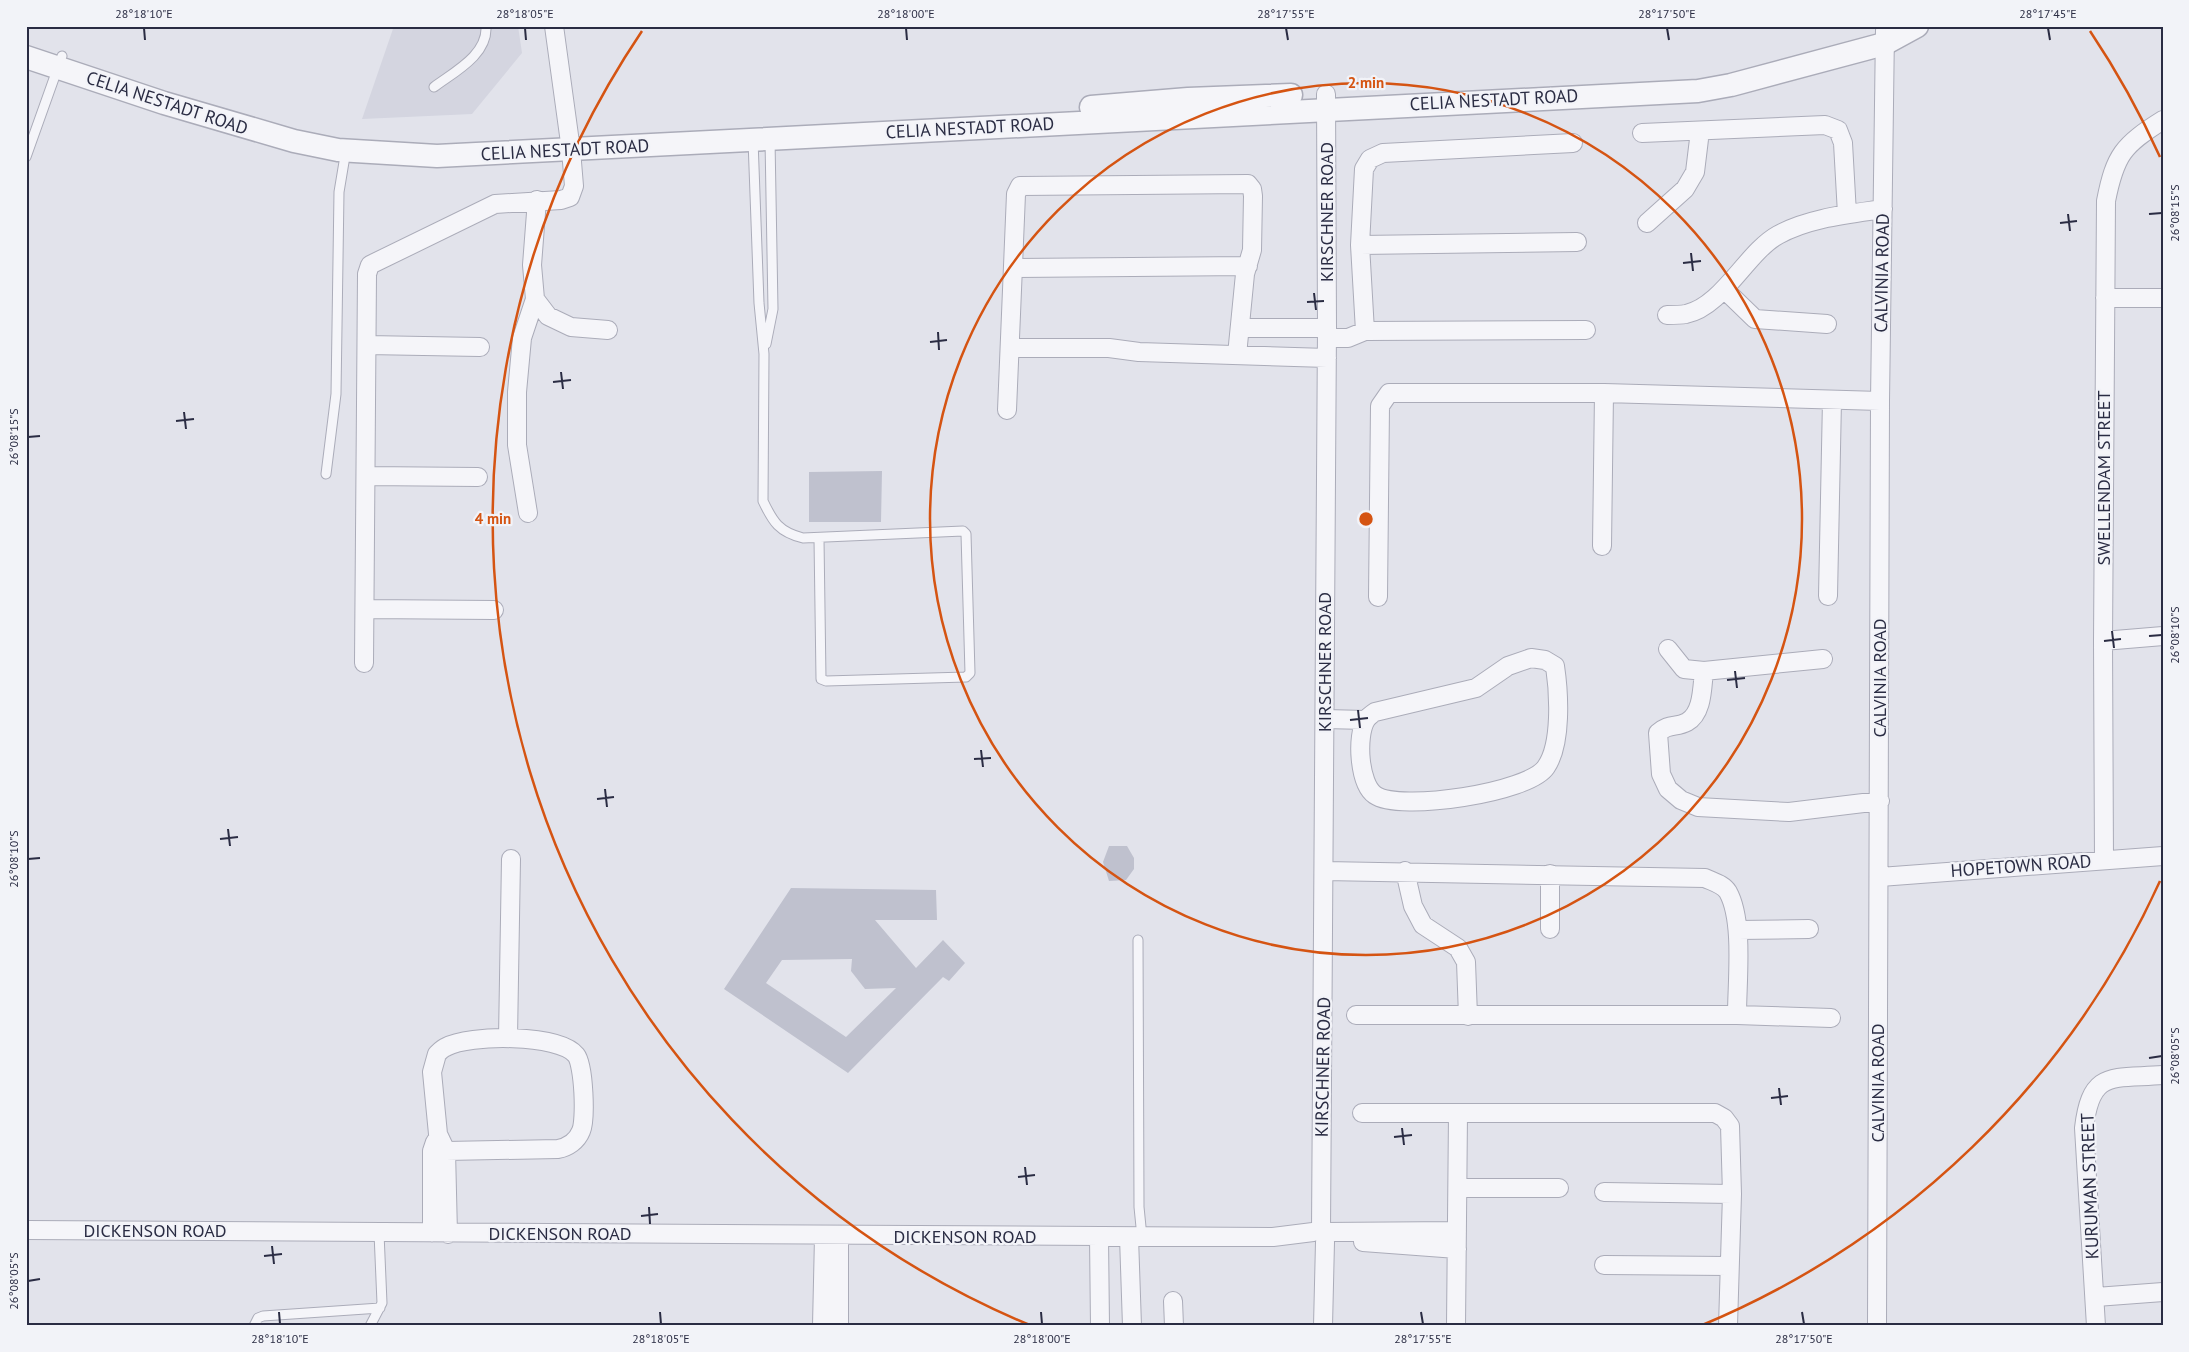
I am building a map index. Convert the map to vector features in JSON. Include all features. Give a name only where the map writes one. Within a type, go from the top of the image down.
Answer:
[{"type":"street","points":[[364,663],[367,274],[370,265],[495,204],[561,200],[570,197],[574,186],[554,26]]},
{"type":"street","name":"CELIA NESTADT ROAD","points":[[26,57],[59,62],[347,145],[437,147],[570,146],[762,134],[1188,99],[1326,102],[1690,80],[1796,57],[1917,26]]},
{"type":"street","name":"CALVINIA ROAD","points":[[1877,1326],[1880,877],[1880,401],[1887,34]]},
{"type":"street","name":"CELIA NESTADT ROAD","points":[[26,44],[59,62]]},
{"type":"street","name":"KIRSCHNER ROAD","points":[[1323,1326],[1323,1271],[1319,1238],[1325,871],[1326,102]]},
{"type":"street","name":"SWELLENDAM STREET","points":[[2104,860],[2103,641],[2106,201],[2110,177],[2118,157],[2128,144],[2163,120]]},
{"type":"street","points":[[1642,133],[1825,125],[1838,130],[1843,143],[1848,214]]},
{"type":"street","points":[[1647,224],[1685,188],[1695,172],[1700,131]]},
{"type":"street","points":[[1365,332],[1360,245],[1364,169],[1370,159],[1383,153],[1573,143]]},
{"type":"street","points":[[1007,410],[1016,194],[1020,186],[1248,184],[1252,189],[1253,196],[1252,250],[1245,274],[1237,355]]},
{"type":"street","points":[[528,513],[517,445],[517,392],[522,338],[535,299],[532,265],[537,200]]},
{"type":"street","points":[[1667,315],[1686,314],[1699,310],[1724,289],[1761,248],[1776,235],[1792,228],[1848,214],[1883,209]]},
{"type":"street","points":[[1360,245],[1577,242]]},
{"type":"street","points":[[1014,268],[1248,266]]},
{"type":"street","points":[[1724,289],[1755,319],[1827,324]]},
{"type":"street","points":[[2105,298],[2163,298]]},
{"type":"street","points":[[535,299],[548,316],[571,327],[608,330]]},
{"type":"street","points":[[1240,328],[1327,333],[1348,338],[1365,332],[1586,330]]},
{"type":"street","points":[[367,345],[480,347]]},
{"type":"street","points":[[1011,348],[1109,348],[1138,352],[1327,358]]},
{"type":"street","points":[[1378,597],[1380,406],[1389,393],[1604,393],[1880,401]]},
{"type":"street","points":[[1602,546],[1604,393]]},
{"type":"street","points":[[1828,596],[1832,400]]},
{"type":"street","points":[[366,476],[478,477]]},
{"type":"street","points":[[364,609],[494,610]]},
{"type":"street","points":[[2103,641],[2163,636]]},
{"type":"street","points":[[1668,649],[1684,669],[1704,672],[1823,659]]},
{"type":"street","points":[[1325,719],[1366,720],[1375,712],[1476,688],[1508,666],[1531,658],[1545,660],[1555,666],[1558,685],[1558,715],[1553,756],[1545,770],[1524,783],[1496,792],[1429,801],[1389,801],[1374,795],[1364,781],[1361,766],[1361,738],[1366,720]]},
{"type":"street","points":[[1704,672],[1700,701],[1696,713],[1687,722],[1666,726],[1658,733],[1661,774],[1668,789],[1681,800],[1698,807],[1765,813],[1880,801]]},
{"type":"street","name":"HOPETOWN ROAD","points":[[1880,877],[2163,856]]},
{"type":"street","points":[[508,1038],[511,859]]},
{"type":"street","points":[[1325,871],[1705,878],[1720,884],[1728,892],[1738,930],[1737,1014]]},
{"type":"street","points":[[1405,872],[1413,906],[1423,925],[1458,948],[1466,962],[1468,1016]]},
{"type":"street","points":[[1550,874],[1550,929]]},
{"type":"street","points":[[1738,930],[1809,929]]},
{"type":"street","points":[[1356,1015],[1737,1014],[1830,1018]]},
{"type":"street","points":[[439,1151],[558,1149],[567,1147],[580,1134],[583,1120],[581,1069],[576,1055],[562,1045],[548,1041],[508,1038],[455,1044],[437,1054],[432,1072],[439,1151],[440,1234]]},
{"type":"street","name":"KURUMAN STREET","points":[[2096,1326],[2096,1297],[2084,1128],[2087,1104],[2093,1092],[2101,1083],[2114,1079],[2163,1075]]},
{"type":"street","points":[[1362,1113],[1715,1113],[1724,1118],[1730,1126],[1732,1194],[1728,1266],[1728,1326]]},
{"type":"street","points":[[1456,1326],[1458,1114]]},
{"type":"street","points":[[1458,1188],[1559,1188]]},
{"type":"street","points":[[1604,1192],[1732,1194]]},
{"type":"street","name":"DICKENSON ROAD","points":[[26,1230],[1319,1238]]},
{"type":"street","points":[[1319,1238],[1457,1231]]},
{"type":"street","points":[[822,1326],[832,1236]]},
{"type":"street","points":[[832,1236],[839,1326]]},
{"type":"street","points":[[1099,1237],[1100,1326]]},
{"type":"street","points":[[1132,1326],[1136,1237]]},
{"type":"street","points":[[1319,1238],[1457,1248]]},
{"type":"street","points":[[1604,1265],[1728,1266]]},
{"type":"street","points":[[2096,1297],[2163,1292]]},
{"type":"street","points":[[1173,1300],[1174,1326]]},
{"type":"lane","points":[[434,87],[470,60],[479,50],[486,34],[486,26]]},
{"type":"lane","points":[[26,157],[59,62]]},
{"type":"lane","points":[[762,134],[772,309],[764,354]]},
{"type":"lane","points":[[762,134],[759,302],[764,354],[763,500],[772,520],[787,534],[819,539],[963,530],[966,534],[970,673],[966,677],[826,681],[821,679],[819,539]]},
{"type":"lane","points":[[326,474],[336,394],[339,192],[347,145]]},
{"type":"lane","points":[[1136,1237],[1139,1208],[1138,940]]},
{"type":"lane","points":[[370,1326],[382,1303],[379,1233]]},
{"type":"lane","points":[[254,1326],[258,1318],[263,1316],[380,1308]]},
{"type":"shaded area","points":[[394,26],[518,26],[522,53],[472,114],[362,119]]},
{"type":"building","points":[[882,471],[881,522],[809,522],[809,472]]},
{"type":"building","points":[[1109,846],[1127,846],[1134,858],[1134,869],[1126,880],[1109,881],[1103,862]]},
{"type":"building","points":[[791,888],[936,890],[937,920],[875,920],[916,968],[943,940],[965,963],[949,981],[943,977],[848,1073],[724,989]],"holes":[[[852,959],[851,971],[865,989],[896,988],[846,1037],[766,983],[782,960]]]}]
